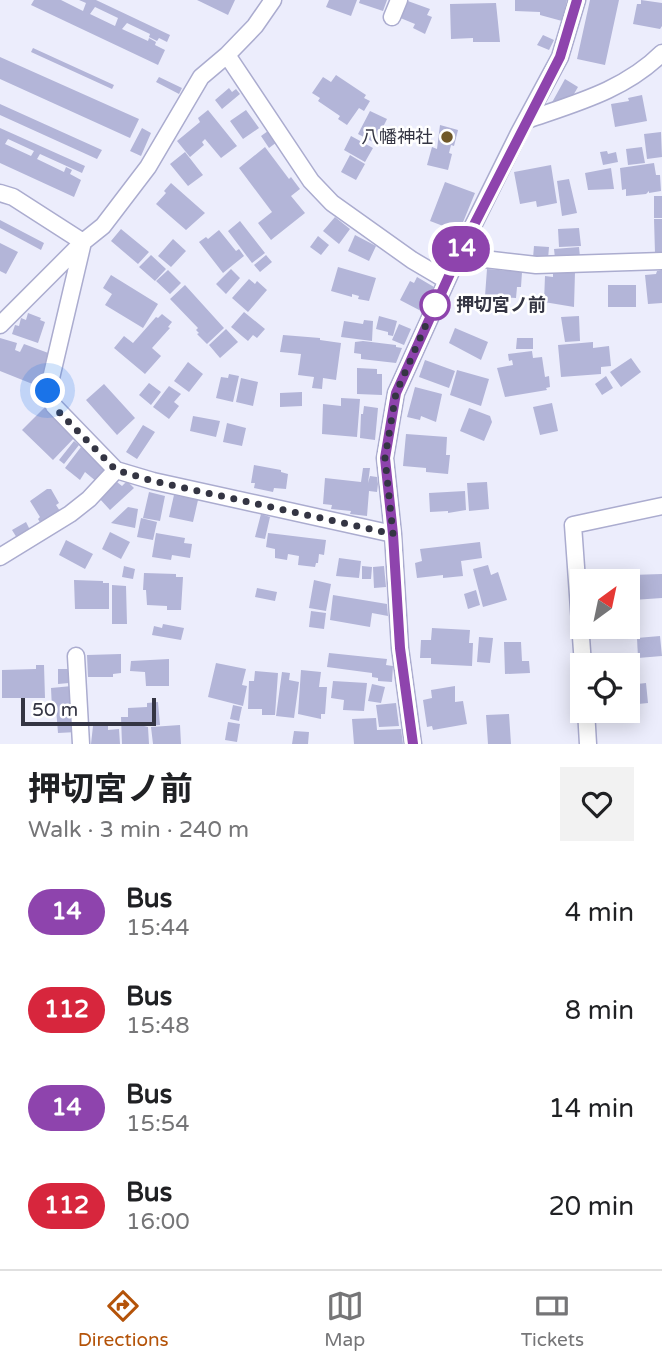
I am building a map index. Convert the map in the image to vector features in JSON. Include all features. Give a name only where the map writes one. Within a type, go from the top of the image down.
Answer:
[{"type":"street","points":[[0,325],[83,242],[103,226],[148,167],[201,77],[255,26],[273,0]]},
{"type":"street","points":[[392,17],[399,0]]},
{"type":"street","points":[[413,744],[400,648],[385,458],[396,393],[446,280],[560,57],[577,0]]},
{"type":"street","points":[[527,120],[606,93],[648,67],[662,53]]},
{"type":"street","points":[[227,55],[311,181],[332,203],[412,260],[446,280]]},
{"type":"street","points":[[0,192],[13,197],[83,242]]},
{"type":"street","points":[[83,242],[48,391],[54,407],[116,470],[153,481],[393,534]]},
{"type":"street","points":[[458,256],[536,265],[662,261]]},
{"type":"street","points":[[0,557],[70,514],[89,499],[116,470]]},
{"type":"street","points":[[582,653],[573,525],[662,506]]},
{"type":"street","points":[[76,656],[81,744]]},
{"type":"street","points":[[587,723],[588,744]]},
{"type":"building","points":[[34,0],[61,0],[83,11],[86,3],[79,0],[96,0],[170,35],[167,42],[159,38],[157,41],[149,37],[150,34],[127,23],[122,29],[148,41],[149,38],[165,50],[158,65],[31,5]],"holes":[[[95,7],[118,18],[115,26],[90,14]]]},
{"type":"building","points":[[197,0],[235,0],[228,15]]},
{"type":"building","points":[[329,0],[357,0],[351,16],[326,7]]},
{"type":"building","points":[[360,0],[387,0],[383,11],[359,3]]},
{"type":"building","points":[[405,0],[430,9],[427,15],[432,17],[425,34],[413,28],[415,24],[398,17]]},
{"type":"building","points":[[515,0],[567,0],[562,21],[540,15],[540,12],[515,11]]},
{"type":"building","points":[[590,0],[619,0],[605,65],[577,59]]},
{"type":"building","points":[[641,0],[662,3],[660,29],[633,24],[637,4],[641,4]]},
{"type":"building","points":[[496,3],[500,42],[473,42],[473,38],[451,39],[450,4]]},
{"type":"building","points":[[543,35],[554,40],[549,50],[537,45]]},
{"type":"building","points":[[33,48],[114,85],[112,89],[31,52]]},
{"type":"building","points":[[0,57],[139,119],[130,138],[0,79]]},
{"type":"building","points":[[336,75],[366,95],[364,98],[370,101],[364,111],[359,108],[347,125],[312,93],[323,77],[331,82]]},
{"type":"building","points":[[159,77],[182,88],[179,94],[156,82]]},
{"type":"building","points":[[565,79],[578,87],[571,99],[550,106]]},
{"type":"building","points":[[229,88],[232,92],[236,89],[240,94],[222,109],[215,100]]},
{"type":"building","points":[[642,95],[647,121],[615,127],[611,104],[629,101],[628,98]]},
{"type":"building","points":[[0,104],[102,150],[97,159],[0,115]]},
{"type":"building","points":[[208,110],[237,146],[221,158],[205,139],[202,142],[204,145],[190,157],[177,141],[200,122],[198,118]]},
{"type":"building","points":[[246,110],[259,128],[243,139],[230,121]]},
{"type":"building","points":[[370,111],[387,119],[375,143],[358,134]]},
{"type":"building","points":[[440,125],[458,130],[454,146],[451,145],[449,153],[452,154],[448,170],[427,165],[432,147],[437,149]]},
{"type":"building","points":[[0,128],[85,166],[82,173],[40,154],[37,159],[64,172],[66,167],[72,170],[70,174],[81,180],[74,197],[0,163]],"holes":[[[8,139],[34,151],[31,156],[5,144]]]},
{"type":"building","points":[[142,128],[151,133],[141,156],[130,151]]},
{"type":"building","points":[[268,131],[277,142],[269,148],[261,136]]},
{"type":"building","points":[[661,132],[662,157],[647,159],[644,134]]},
{"type":"building","points":[[351,136],[373,148],[365,162],[344,150]]},
{"type":"building","points":[[265,147],[300,189],[291,196],[305,213],[271,240],[258,223],[272,212],[239,168]]},
{"type":"building","points":[[642,147],[645,163],[628,165],[626,149]]},
{"type":"building","points":[[607,151],[608,154],[616,152],[618,162],[603,165],[600,152]]},
{"type":"building","points":[[185,152],[203,175],[188,186],[170,164]]},
{"type":"building","points":[[350,155],[365,164],[356,180],[341,172]]},
{"type":"building","points":[[654,163],[656,175],[660,175],[661,191],[626,196],[626,189],[622,190],[620,168]]},
{"type":"building","points":[[551,165],[557,203],[537,207],[536,201],[520,204],[514,172]]},
{"type":"building","points":[[611,168],[614,189],[588,190],[585,173]]},
{"type":"building","points":[[569,179],[577,213],[562,216],[557,181]]},
{"type":"building","points":[[445,182],[475,193],[459,232],[430,221]]},
{"type":"building","points":[[171,183],[205,213],[186,230],[156,204]]},
{"type":"building","points":[[654,196],[662,196],[662,218],[654,218]]},
{"type":"building","points":[[335,217],[350,229],[339,244],[323,231]]},
{"type":"building","points":[[654,219],[662,219],[662,253],[655,253]]},
{"type":"building","points":[[0,220],[44,243],[41,250],[0,228]]},
{"type":"building","points":[[240,221],[265,253],[252,263],[228,231]]},
{"type":"building","points":[[579,228],[581,246],[559,247],[558,229]]},
{"type":"building","points":[[121,229],[149,252],[138,264],[111,241]]},
{"type":"building","points":[[219,230],[236,251],[239,249],[244,256],[223,273],[199,242]]},
{"type":"building","points":[[355,235],[376,246],[369,261],[348,251]]},
{"type":"building","points":[[318,236],[329,245],[321,255],[310,247]]},
{"type":"building","points":[[173,239],[186,251],[171,267],[158,256]]},
{"type":"building","points":[[0,243],[18,252],[6,274],[0,271]]},
{"type":"building","points":[[534,246],[549,247],[548,259],[533,258]]},
{"type":"building","points":[[579,247],[580,257],[555,258],[554,249]]},
{"type":"building","points":[[151,255],[166,269],[155,281],[139,267]]},
{"type":"building","points":[[266,255],[272,262],[260,272],[254,265]]},
{"type":"building","points":[[338,267],[376,278],[369,301],[358,299],[359,296],[352,294],[352,297],[331,291]]},
{"type":"building","points":[[231,269],[240,278],[226,294],[216,284]]},
{"type":"building","points":[[487,269],[522,272],[521,287],[517,287],[516,298],[485,296]]},
{"type":"building","points":[[168,270],[181,283],[170,294],[156,281]]},
{"type":"building","points":[[662,270],[662,303],[648,304],[645,275],[656,274]]},
{"type":"building","points":[[553,272],[575,272],[574,307],[544,302],[545,276],[553,277]]},
{"type":"building","points":[[111,275],[158,304],[143,328],[105,305],[112,294],[103,288]]},
{"type":"building","points":[[417,277],[434,287],[421,311],[400,300],[410,281],[414,283]]},
{"type":"building","points":[[249,279],[255,284],[257,281],[267,290],[248,312],[232,298]]},
{"type":"building","points":[[185,285],[224,328],[207,344],[197,334],[198,328],[170,299]]},
{"type":"building","points":[[608,285],[636,285],[636,307],[608,307]]},
{"type":"building","points":[[244,312],[265,329],[257,338],[253,335],[248,341],[231,327]]},
{"type":"building","points":[[28,313],[45,322],[38,343],[12,334],[15,325],[19,326],[21,318],[26,320]]},
{"type":"building","points":[[162,314],[172,322],[152,348],[161,356],[145,374],[114,348],[124,336],[133,343],[156,317]]},
{"type":"building","points":[[379,316],[397,321],[393,336],[376,329]]},
{"type":"building","points":[[579,316],[580,341],[565,342],[561,317]]},
{"type":"building","points":[[364,320],[373,321],[372,341],[341,337],[344,321],[363,324]]},
{"type":"building","points":[[399,324],[411,329],[404,345],[392,340]]},
{"type":"building","points":[[455,328],[488,342],[481,360],[449,343]]},
{"type":"building","points":[[226,329],[238,342],[220,358],[209,345]]},
{"type":"building","points":[[283,335],[341,343],[336,380],[323,378],[322,389],[312,388],[314,377],[298,375],[301,354],[280,352]]},
{"type":"building","points":[[0,338],[17,343],[15,350],[20,352],[24,344],[51,354],[40,387],[0,371]]},
{"type":"building","points":[[517,338],[533,338],[533,349],[516,349]]},
{"type":"building","points":[[355,342],[402,348],[396,363],[361,359],[361,354],[354,353]]},
{"type":"building","points":[[593,342],[593,348],[609,346],[611,366],[601,367],[601,374],[561,377],[558,345]]},
{"type":"building","points":[[532,351],[533,358],[542,357],[545,377],[549,376],[550,387],[546,388],[547,390],[505,397],[497,368],[513,365],[508,354]]},
{"type":"building","points":[[631,358],[641,372],[621,387],[610,372]]},
{"type":"building","points":[[425,360],[455,371],[449,388],[419,377]]},
{"type":"building","points":[[188,362],[203,374],[189,392],[174,381]]},
{"type":"building","points":[[357,368],[377,369],[377,374],[382,374],[382,395],[357,394]]},
{"type":"building","points":[[457,370],[489,379],[481,406],[450,395]]},
{"type":"building","points":[[229,374],[239,376],[233,402],[216,398],[221,377],[228,378]]},
{"type":"building","points":[[606,376],[613,388],[602,395],[595,384]]},
{"type":"building","points":[[241,378],[258,382],[253,406],[236,402]]},
{"type":"building","points":[[149,383],[161,392],[151,405],[139,395]]},
{"type":"building","points":[[104,384],[135,418],[117,435],[86,400]]},
{"type":"building","points":[[169,386],[181,394],[174,402],[179,406],[169,419],[153,407]]},
{"type":"building","points":[[415,387],[442,394],[436,422],[421,416],[420,420],[407,417]]},
{"type":"building","points":[[302,392],[302,406],[280,407],[280,393]]},
{"type":"building","points":[[341,398],[360,399],[357,437],[322,434],[323,404],[341,406]]},
{"type":"building","points":[[552,403],[558,431],[540,435],[533,407]]},
{"type":"building","points":[[364,406],[378,408],[375,440],[360,438]]},
{"type":"building","points":[[45,407],[76,436],[53,460],[22,430]]},
{"type":"building","points":[[469,408],[490,416],[492,422],[484,441],[460,431]]},
{"type":"building","points":[[193,416],[220,421],[216,437],[190,431]]},
{"type":"building","points":[[227,423],[246,428],[242,446],[223,442]]},
{"type":"building","points":[[143,425],[155,432],[137,459],[126,452]]},
{"type":"building","points":[[406,434],[447,437],[446,455],[450,455],[448,474],[403,466]]},
{"type":"building","points":[[74,441],[79,445],[64,464],[59,460]]},
{"type":"building","points":[[81,447],[108,468],[97,482],[85,472],[80,480],[65,468]]},
{"type":"building","points":[[254,465],[288,474],[286,489],[274,488],[273,492],[254,488],[255,483],[251,483]]},
{"type":"building","points":[[363,468],[370,468],[368,483],[370,476],[377,477],[378,484],[377,492],[369,491],[367,516],[331,509],[332,505],[323,504],[325,478],[361,482]]},
{"type":"building","points":[[127,481],[134,488],[110,510],[99,498],[117,482],[122,486]]},
{"type":"building","points":[[487,482],[489,509],[469,511],[467,483]]},
{"type":"building","points":[[51,489],[59,503],[56,505],[60,511],[41,524],[38,519],[40,517],[30,501]]},
{"type":"building","points":[[465,491],[466,510],[430,512],[429,493]]},
{"type":"building","points":[[149,492],[165,496],[160,521],[143,518]]},
{"type":"building","points":[[174,495],[198,500],[193,522],[169,517]]},
{"type":"building","points":[[128,507],[138,509],[135,528],[111,523]]},
{"type":"building","points":[[261,514],[270,517],[265,539],[255,537]]},
{"type":"building","points":[[141,518],[157,522],[153,540],[137,537]]},
{"type":"building","points":[[26,522],[30,530],[17,538],[12,530]]},
{"type":"building","points":[[110,532],[130,542],[121,559],[102,549]]},
{"type":"building","points":[[156,533],[185,538],[184,543],[192,544],[190,558],[172,555],[171,560],[152,557]]},
{"type":"building","points":[[268,533],[326,540],[324,555],[319,554],[315,567],[298,565],[299,556],[288,554],[287,560],[275,558],[275,549],[266,547]]},
{"type":"building","points":[[66,540],[93,554],[85,569],[59,555]]},
{"type":"building","points":[[480,542],[482,558],[461,561],[463,576],[417,578],[415,563],[422,561],[420,549]]},
{"type":"building","points":[[339,558],[361,561],[359,578],[336,576]]},
{"type":"building","points":[[488,565],[491,575],[498,572],[507,600],[483,607],[473,569]]},
{"type":"building","points":[[124,566],[135,569],[133,579],[122,577]]},
{"type":"building","points":[[362,566],[372,567],[371,579],[362,579]]},
{"type":"building","points":[[384,566],[386,587],[374,588],[373,567]]},
{"type":"building","points":[[144,573],[176,574],[176,577],[183,577],[181,610],[147,605],[146,590],[143,590]]},
{"type":"building","points":[[662,574],[662,598],[640,600],[640,575]]},
{"type":"building","points":[[74,580],[109,583],[109,609],[75,609]]},
{"type":"building","points":[[314,580],[331,584],[326,611],[309,608]]},
{"type":"building","points":[[112,585],[126,586],[127,624],[112,624]]},
{"type":"building","points":[[257,588],[277,592],[275,601],[255,597]]},
{"type":"building","points":[[476,590],[480,605],[468,609],[464,594]]},
{"type":"building","points":[[333,595],[387,604],[388,616],[372,613],[370,627],[330,620]]},
{"type":"building","points":[[311,611],[326,613],[324,629],[309,627]]},
{"type":"building","points":[[163,624],[184,628],[181,640],[152,635],[154,626],[162,628]]},
{"type":"building","points":[[432,628],[470,630],[469,643],[473,643],[472,666],[431,664],[431,658],[420,658],[421,640],[431,640]]},
{"type":"building","points":[[660,636],[662,656],[640,658],[637,639]]},
{"type":"building","points":[[479,637],[493,638],[490,663],[477,662]]},
{"type":"building","points":[[504,642],[521,642],[522,661],[529,661],[530,673],[505,674]]},
{"type":"building","points":[[329,653],[387,659],[386,665],[393,666],[392,682],[378,681],[378,678],[372,677],[372,673],[327,667]]},
{"type":"building","points":[[121,654],[121,673],[113,674],[113,677],[88,677],[87,655]]},
{"type":"building","points":[[169,659],[169,686],[146,686],[145,672],[130,671],[131,661]]},
{"type":"building","points":[[216,663],[246,669],[242,685],[247,686],[243,706],[208,697]]},
{"type":"building","points":[[36,665],[44,665],[45,698],[2,698],[2,670],[36,669]]},
{"type":"building","points":[[58,669],[69,669],[69,683],[58,684]]},
{"type":"building","points":[[301,670],[321,672],[319,687],[327,687],[325,714],[321,714],[321,719],[298,714]]},
{"type":"building","points":[[255,671],[278,673],[275,715],[262,715],[262,709],[248,709],[249,681],[254,681]]},
{"type":"building","points":[[282,672],[290,673],[289,680],[299,682],[294,718],[276,716]]},
{"type":"building","points":[[333,681],[367,683],[364,711],[343,710],[344,700],[331,698]]},
{"type":"building","points":[[646,683],[648,703],[640,704],[640,684]]},
{"type":"building","points":[[372,684],[385,687],[381,703],[368,701]]},
{"type":"building","points":[[72,686],[77,732],[58,733],[56,708],[52,709],[51,688]]},
{"type":"building","points":[[455,686],[455,702],[463,701],[467,724],[433,730],[432,726],[427,727],[423,700],[432,698],[431,690]]},
{"type":"building","points":[[158,702],[160,725],[144,726],[148,727],[149,744],[122,744],[121,717],[128,717],[128,708],[147,707],[147,703]]},
{"type":"building","points":[[396,703],[399,726],[379,727],[376,705]]},
{"type":"building","points":[[233,705],[242,707],[239,721],[230,719]]},
{"type":"building","points":[[509,714],[511,744],[488,744],[486,715]]},
{"type":"building","points":[[376,718],[377,730],[401,729],[403,744],[354,744],[352,719]]},
{"type":"building","points":[[228,722],[240,724],[237,742],[225,740]]},
{"type":"building","points":[[108,725],[108,730],[119,729],[120,744],[91,744],[93,726]]},
{"type":"building","points":[[180,725],[181,744],[153,744],[151,727]]},
{"type":"building","points":[[294,731],[309,732],[308,744],[292,744]]},
{"type":"bus line","name":"14","points":[[413,744],[400,648],[385,458],[396,393],[458,256],[560,57],[577,0]]},
{"type":"place","name":"八幡神社","points":[[447,137]]},
{"type":"place","name":"押切宮ノ前","points":[[435,305]]},
{"type":"route","points":[[48,391],[54,407],[116,470],[153,481],[393,534],[385,458],[396,393],[436,302],[435,305]]}]
